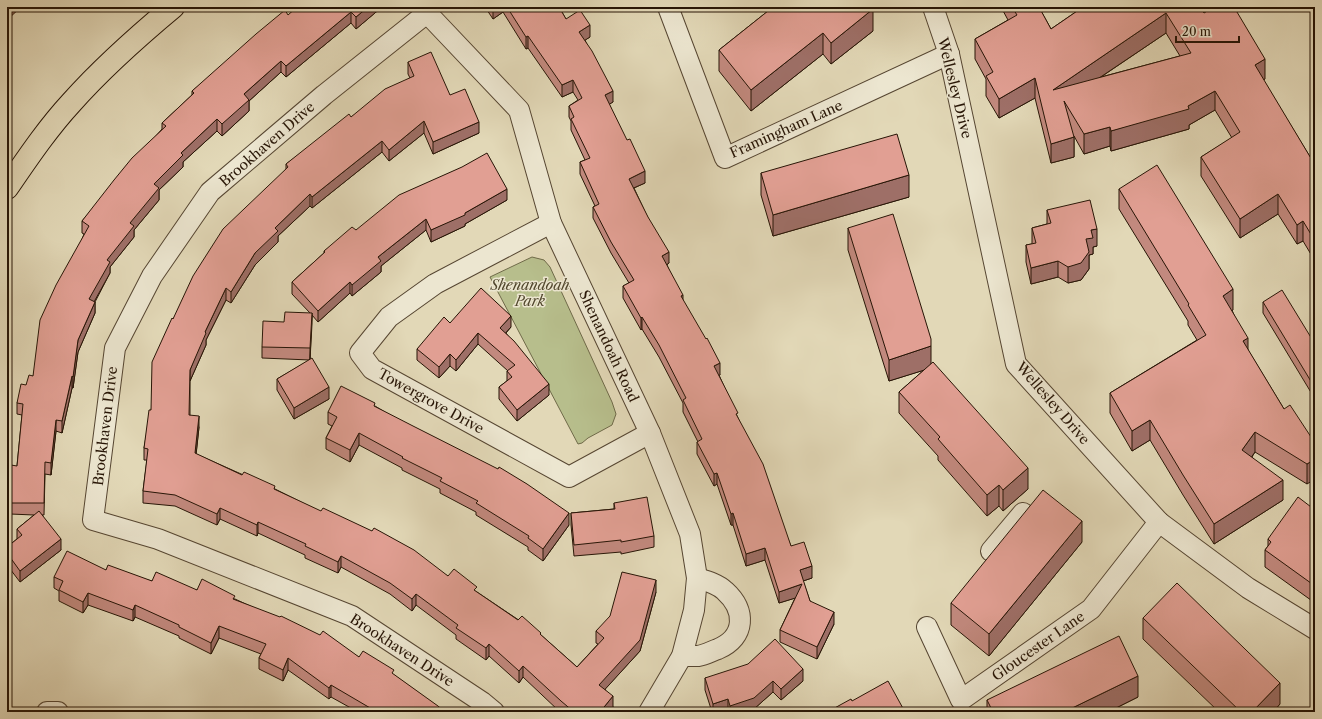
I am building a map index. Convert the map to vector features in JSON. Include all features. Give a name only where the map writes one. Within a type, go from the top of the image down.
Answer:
[{"type":"main road","points":[[7,188],[41,140],[70,104],[139,34],[173,7]]},
{"type":"street","name":"Framingham Lane","points":[[668,7],[725,158],[949,54]]},
{"type":"street","name":"Wellesley Drive","points":[[932,7],[949,54],[1016,364],[1159,522],[1248,588],[1315,628]]},
{"type":"street","name":"Shenandoah Road","points":[[426,10],[519,110],[551,224],[650,433],[690,534],[697,578],[694,610],[682,656],[648,712]]},
{"type":"street","name":"Brookhaven Drive","points":[[426,10],[324,94],[210,192],[152,276],[115,348],[93,520],[158,539],[352,616],[494,712]]},
{"type":"street","name":"Towergrove Drive","points":[[551,224],[434,284],[389,317],[360,353],[372,368],[569,477],[650,433]]},
{"type":"street","points":[[991,552],[1023,513]]},
{"type":"street","name":"Gloucester Lane","points":[[927,627],[961,700],[1091,609],[1159,522]]},
{"type":"street","points":[[682,656],[699,656],[724,646],[734,637],[739,626],[740,614],[738,608],[729,595],[718,586],[697,578]]},
{"type":"street","points":[[47,712],[58,712]]},
{"type":"green space","name":"Shenandoah Park","points":[[532,257],[544,260],[550,267],[612,402],[616,414],[612,425],[588,438],[582,443],[578,444],[490,277]]},
{"type":"building","points":[[297,7],[368,7],[356,17],[351,12],[286,66],[281,61],[244,94],[249,100],[222,124],[217,119],[181,153],[183,155],[154,184],[159,188],[130,223],[134,226],[107,260],[110,262],[89,299],[95,302],[78,340],[73,377],[72,376],[62,421],[56,420],[51,463],[45,462],[44,503],[10,503],[11,465],[17,466],[23,404],[17,403],[21,384],[26,385],[29,375],[33,376],[40,320],[56,285],[89,226],[82,221],[132,158],[166,126],[162,123],[194,93],[192,91],[285,10],[288,15]]},
{"type":"building","points":[[507,7],[559,7],[566,19],[580,10],[590,25],[579,32],[592,51],[613,91],[605,95],[627,140],[630,139],[645,171],[629,179],[648,217],[669,252],[662,256],[683,295],[681,296],[706,339],[707,338],[720,363],[714,366],[738,413],[736,414],[763,464],[791,546],[804,542],[812,566],[800,570],[810,601],[834,612],[817,647],[780,630],[802,584],[779,592],[765,548],[746,554],[733,513],[731,514],[717,473],[714,474],[697,442],[702,439],[683,400],[686,398],[659,345],[642,317],[641,318],[623,286],[634,280],[611,242],[593,207],[599,204],[580,162],[590,158],[571,119],[574,117],[569,106],[582,98],[573,80],[562,85],[528,36],[526,37]]},
{"type":"building","points":[[773,7],[871,7],[873,9],[831,43],[823,33],[751,90],[719,50]]},
{"type":"building","points":[[1012,7],[1039,7],[1051,29],[1083,7],[1200,7],[1204,13],[1214,7],[1234,7],[1265,59],[1255,65],[1315,165],[1315,241],[1303,221],[1297,225],[1278,194],[1240,219],[1201,157],[1240,132],[1215,91],[1188,106],[1189,109],[1111,131],[1110,127],[1084,134],[1064,101],[1074,137],[1051,144],[1035,78],[999,99],[986,76],[993,72],[975,39],[1017,15]],"holes":[[[1166,13],[1191,53],[1053,90]]]},
{"type":"building","points":[[431,52],[450,95],[465,89],[479,122],[433,142],[424,121],[389,150],[382,141],[312,197],[310,194],[275,228],[278,231],[255,253],[231,292],[226,288],[205,332],[206,333],[190,370],[189,415],[199,416],[195,453],[242,475],[244,472],[275,486],[274,489],[321,511],[323,508],[372,531],[374,528],[414,550],[448,576],[454,569],[477,587],[474,590],[518,620],[522,616],[577,667],[604,638],[596,631],[610,616],[622,572],[656,580],[640,640],[599,685],[613,696],[600,712],[574,712],[523,666],[519,671],[489,644],[486,648],[456,628],[458,625],[416,594],[412,599],[390,583],[341,556],[338,562],[305,546],[306,544],[258,522],[257,525],[220,508],[217,514],[175,495],[143,491],[148,449],[144,448],[149,410],[151,410],[152,362],[193,276],[223,229],[288,167],[286,164],[349,114],[351,117],[385,89],[414,76],[408,62]]},
{"type":"building","points":[[897,134],[909,175],[773,215],[761,173]]},
{"type":"building","points":[[487,153],[507,189],[465,213],[465,215],[431,230],[426,219],[378,257],[381,261],[352,285],[350,282],[318,311],[292,282],[325,252],[324,251],[352,227],[356,230],[399,195],[462,167]]},
{"type":"building","points":[[1157,165],[1233,289],[1223,296],[1248,338],[1243,341],[1284,409],[1290,405],[1315,443],[1315,459],[1307,464],[1255,432],[1242,450],[1283,480],[1214,524],[1150,420],[1132,431],[1110,393],[1206,335],[1188,305],[1189,304],[1119,189]]},
{"type":"building","points":[[1090,200],[1097,229],[1091,230],[1093,238],[1086,239],[1089,252],[1081,263],[1068,267],[1058,261],[1031,268],[1026,245],[1036,243],[1032,228],[1051,223],[1047,210]]},
{"type":"building","points":[[893,214],[931,339],[931,346],[889,360],[848,228]]},
{"type":"building","points":[[481,288],[511,316],[500,328],[514,341],[549,384],[517,410],[499,387],[512,377],[507,371],[515,365],[478,333],[456,360],[450,354],[439,367],[417,349],[444,317],[450,323]]},
{"type":"building","points":[[1282,290],[1315,344],[1315,388],[1263,302]]},
{"type":"building","points":[[285,312],[312,313],[310,348],[262,347],[263,321],[284,322]]},
{"type":"building","points":[[312,358],[329,387],[294,408],[277,379]]},
{"type":"building","points":[[933,362],[1028,468],[1003,490],[999,485],[987,495],[938,439],[940,437],[899,392]]},
{"type":"building","points":[[341,386],[375,403],[374,406],[413,426],[498,469],[499,467],[569,513],[543,549],[528,538],[529,536],[476,503],[478,501],[440,481],[442,478],[402,458],[403,457],[359,433],[350,450],[326,438],[337,417],[328,412]]},
{"type":"building","points":[[1043,490],[1082,521],[989,634],[951,603]]},
{"type":"building","points":[[647,497],[654,536],[621,542],[621,540],[574,545],[571,513],[615,509],[614,503]]},
{"type":"building","points":[[1298,497],[1315,510],[1315,586],[1265,550],[1271,542],[1268,539]]},
{"type":"building","points":[[39,511],[61,539],[20,571],[7,553],[7,547],[22,535],[17,529]]},
{"type":"building","points":[[67,551],[106,570],[108,565],[152,581],[156,572],[197,590],[202,579],[235,596],[233,599],[280,617],[281,616],[320,635],[323,631],[359,657],[363,651],[394,670],[392,673],[445,712],[377,712],[331,685],[329,688],[288,658],[283,670],[259,658],[266,644],[219,626],[211,643],[179,627],[179,625],[135,605],[133,610],[88,593],[83,602],[59,590],[63,581],[54,577]]},
{"type":"building","points":[[1177,583],[1280,683],[1252,712],[1241,712],[1143,618]]},
{"type":"building","points":[[1119,636],[1138,676],[1064,712],[993,712],[987,700]]},
{"type":"building","points":[[775,639],[803,669],[781,689],[773,681],[754,698],[730,706],[728,699],[713,704],[705,678],[748,664]]},
{"type":"building","points":[[888,681],[905,712],[832,712],[831,710],[851,699],[852,701]]}]
